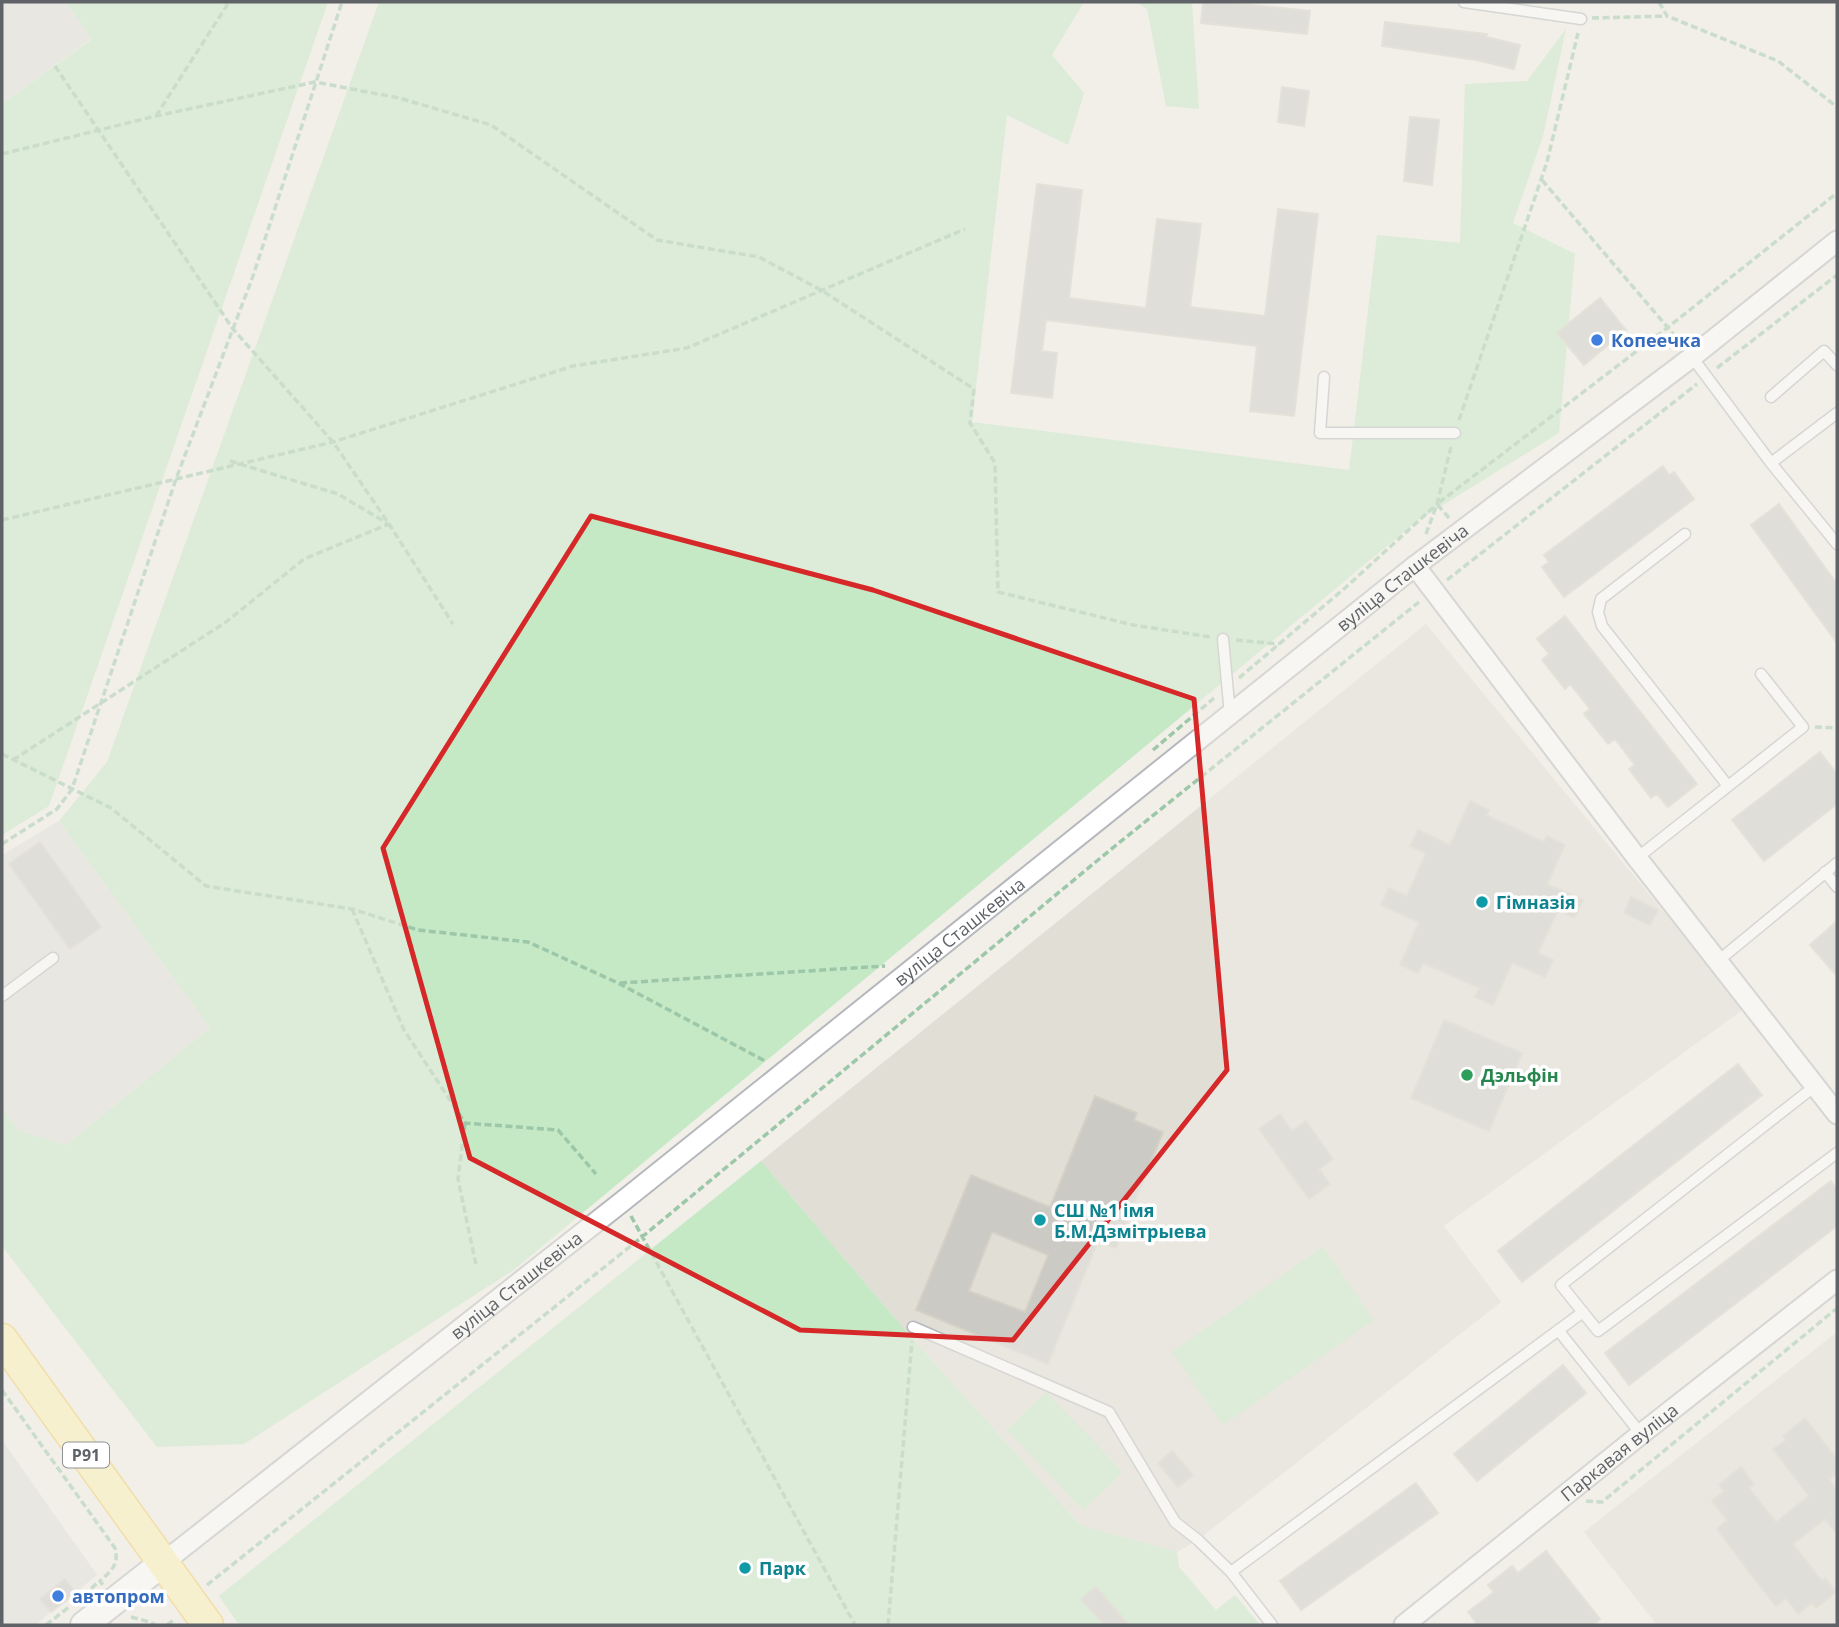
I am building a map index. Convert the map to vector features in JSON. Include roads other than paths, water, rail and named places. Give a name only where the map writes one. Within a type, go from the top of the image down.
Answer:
[{"type":"main road","name":"Р91","points":[[2,1339],[208,1625]]},
{"type":"main road","name":"вуліца Сташкевіча","points":[[84,1625],[164,1562]]},
{"type":"street","name":"вуліца Сташкевіча","points":[[164,1562],[623,1201],[1415,566],[1692,357],[1837,241]]},
{"type":"street","points":[[1415,566],[1637,858],[1837,1114]]},
{"type":"street","name":"Паркавая вуліца","points":[[1404,1625],[1837,1280]]},
{"type":"lane","points":[[1464,2],[1581,19]]},
{"type":"lane","points":[[1771,397],[1824,351],[1837,365]]},
{"type":"lane","points":[[1692,357],[1771,463],[1837,544]]},
{"type":"lane","points":[[1324,377],[1320,433],[1455,433]]},
{"type":"lane","points":[[1771,463],[1837,412]]},
{"type":"lane","points":[[1685,534],[1601,599],[1598,612],[1602,626],[1728,786]]},
{"type":"lane","points":[[1223,639],[1230,715]]},
{"type":"lane","points":[[1637,858],[1803,727],[1761,674]]},
{"type":"lane","points":[[1718,961],[1837,863]]},
{"type":"lane","points":[[1825,873],[1837,887]]},
{"type":"lane","points":[[2,996],[52,958]]},
{"type":"lane","points":[[1815,1086],[1561,1285],[1598,1331],[1837,1153]]},
{"type":"lane","points":[[1231,1572],[1583,1312]]},
{"type":"lane","points":[[913,1327],[1109,1412],[1175,1522],[1231,1572],[1272,1625]]},
{"type":"lane","points":[[1558,1330],[1641,1434]]},
{"type":"place","name":"Копеечка","points":[[1597,340]]},
{"type":"place","name":"Гімназія","points":[[1482,902]]},
{"type":"place","name":"Дэльфін","points":[[1467,1075]]},
{"type":"place","name":"СШ №1 імя Б.М.Дзмітрыева","points":[[1040,1220]]},
{"type":"place","name":"Парк","points":[[745,1568]]},
{"type":"place","name":"автопром","points":[[58,1596]]}]
